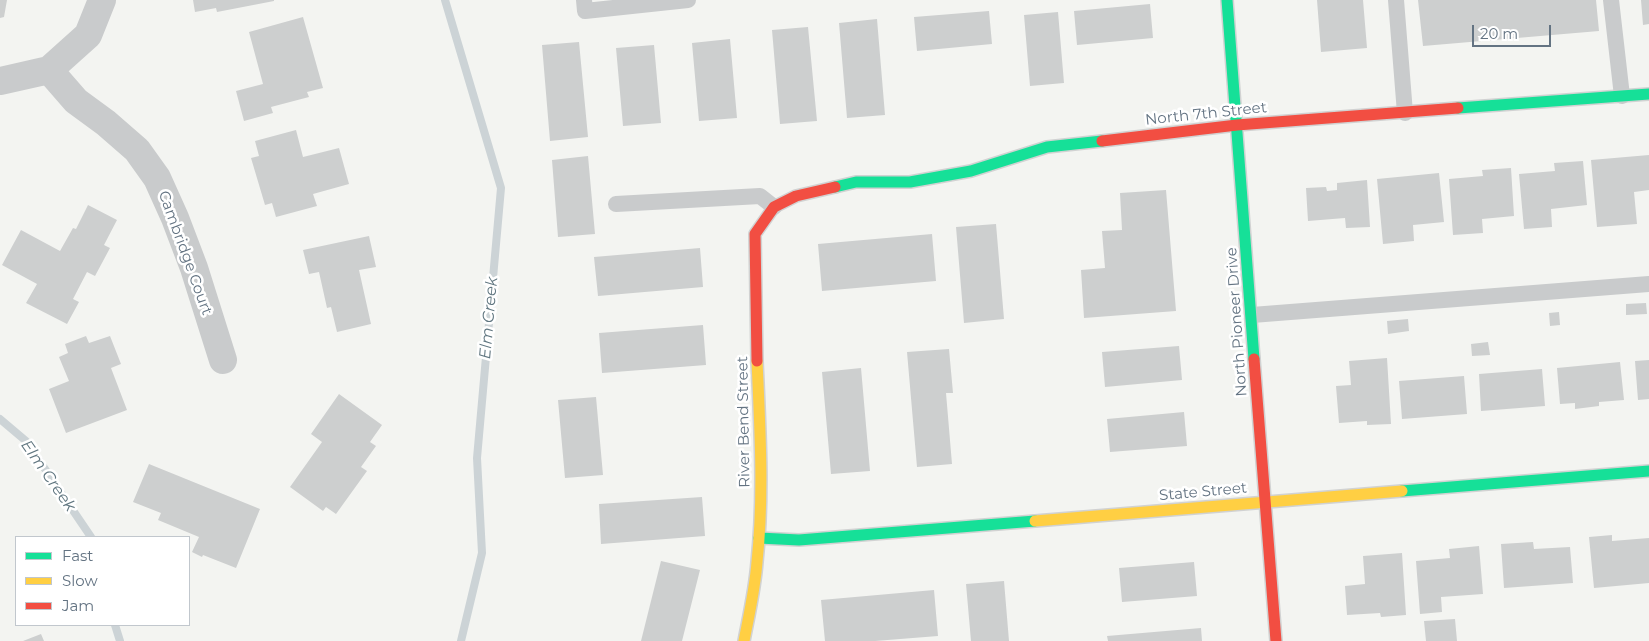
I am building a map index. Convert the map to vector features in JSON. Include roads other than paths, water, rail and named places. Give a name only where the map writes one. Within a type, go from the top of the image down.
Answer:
[{"type":"street","points":[[0,81],[49,70],[88,35],[102,0]]},
{"type":"street","name":"North Pioneer Drive","points":[[1227,0],[1276,641]]},
{"type":"street","name":"Cambridge Court","points":[[49,70],[76,101],[106,123],[137,150],[157,178],[194,268],[223,360]]},
{"type":"street","name":"North 7th Street","points":[[774,207],[796,196],[856,182],[910,182],[971,171],[1047,147],[1237,125],[1649,94]]},
{"type":"street","name":"River Bend Street","points":[[744,641],[751,607],[760,538],[761,436],[755,234],[774,207]]},
{"type":"street","name":"State Street","points":[[760,538],[799,540],[1649,471]]},
{"type":"lane","points":[[584,0],[585,12],[688,0]]},
{"type":"lane","points":[[1396,0],[1405,113]]},
{"type":"lane","points":[[1611,0],[1622,96]]},
{"type":"lane","points":[[616,204],[760,196],[774,207]]},
{"type":"lane","points":[[1252,316],[1649,284]]},
{"type":"waterway","name":"Elm Creek","points":[[445,0],[501,188],[477,458],[482,553],[461,641]]},
{"type":"waterway","name":"Elm Creek","points":[[0,419],[26,441],[90,536]]},
{"type":"waterway","name":"Elm Creek","points":[[115,626],[120,641]]}]
